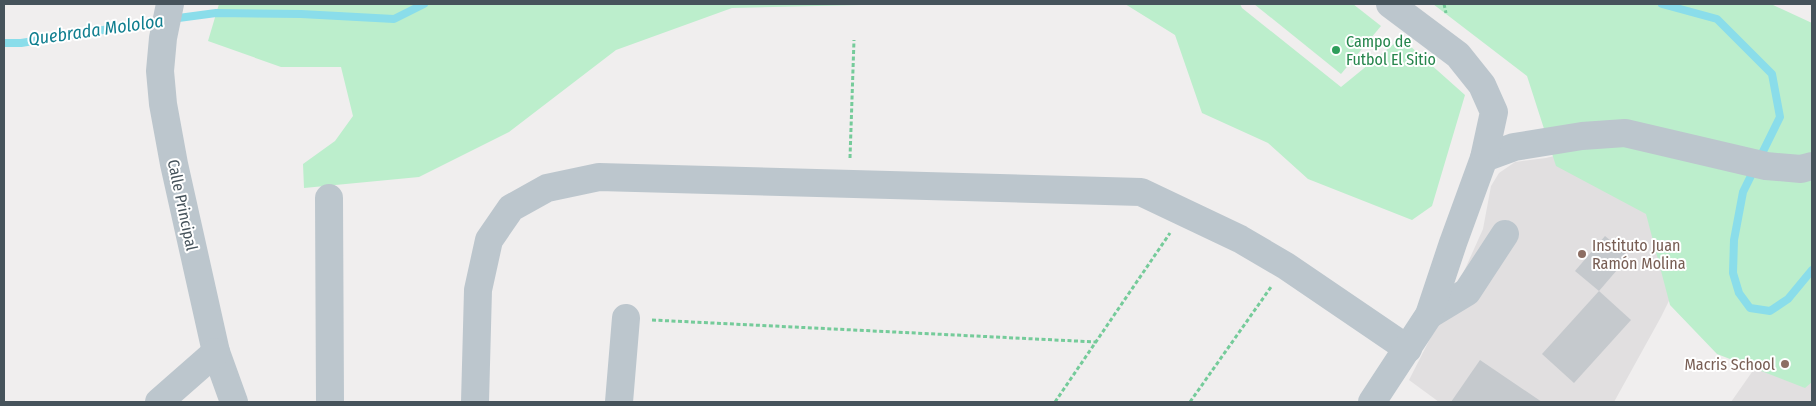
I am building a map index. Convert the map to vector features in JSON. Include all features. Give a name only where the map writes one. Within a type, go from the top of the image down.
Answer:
[{"type":"street","name":"Calle Principal","points":[[170,4],[162,38],[160,71],[163,104],[174,164],[216,352],[234,402]]},
{"type":"street","points":[[1372,402],[1429,315],[1484,158],[1494,112],[1482,85],[1458,55],[1390,4]]},
{"type":"street","points":[[1484,158],[1514,147],[1582,136],[1625,133],[1766,166],[1801,169],[1812,166]]},
{"type":"street","points":[[475,402],[478,290],[489,240],[511,208],[547,188],[599,177],[1141,192],[1240,239],[1286,266],[1408,349]]},
{"type":"street","points":[[329,198],[330,402]]},
{"type":"street","points":[[1429,315],[1467,292],[1505,234]]},
{"type":"street","points":[[619,402],[626,318]]},
{"type":"street","points":[[159,402],[216,352]]},
{"type":"path","points":[[849,184],[854,40]]},
{"type":"path","points":[[1055,402],[1184,212]]},
{"type":"path","points":[[1190,402],[1286,266]]},
{"type":"path","points":[[626,318],[1096,342]]},
{"type":"shaded area","name":"Instituto Juan Ramón Molina","points":[[1591,147],[1730,177],[1661,317],[1614,402],[1439,402],[1409,380],[1461,278],[1483,229],[1491,186],[1499,173],[1515,162],[1546,158]]},
{"type":"shaded area","name":"Macris School","points":[[1789,319],[1812,327],[1812,402],[1731,402]]},
{"type":"green space","points":[[219,4],[906,4],[732,8],[616,50],[509,132],[419,177],[304,188],[303,164],[335,141],[353,116],[341,67],[281,67],[208,41]]},
{"type":"green space","points":[[1125,4],[1240,4],[1242,8],[1341,87],[1401,38],[1465,95],[1432,206],[1412,220],[1308,179],[1268,143],[1202,113],[1175,35]]},
{"type":"green space","name":"Campo de Futbol El Sitio","points":[[1254,4],[1353,4],[1381,26],[1341,74]]},
{"type":"green space","points":[[1433,4],[1771,4],[1812,23],[1812,382],[1805,388],[1717,354],[1670,305],[1646,214],[1556,166],[1527,76]]},
{"type":"building","points":[[1605,236],[1629,256],[1599,291],[1575,271]]},
{"type":"building","points":[[1599,291],[1631,320],[1574,383],[1542,354]]},
{"type":"building","points":[[1480,360],[1542,402],[1451,402]]},
{"type":"waterway","name":"Quebrada Mololoa","points":[[171,19],[216,13],[301,14],[394,19],[424,4]]},
{"type":"waterway","name":"Quebrada Mololoa","points":[[1662,4],[1717,19],[1772,74],[1780,117],[1743,192],[1734,240],[1733,273],[1739,293],[1750,308],[1770,311],[1788,299],[1812,270]]},
{"type":"waterway","name":"Quebrada Mololoa","points":[[4,43],[21,43],[160,21]]},
{"type":"place","name":"Campo de Futbol El Sitio","points":[[1336,50]]},
{"type":"place","name":"Instituto Juan Ramón Molina","points":[[1582,254]]},
{"type":"place","name":"Macris School","points":[[1785,364]]}]
